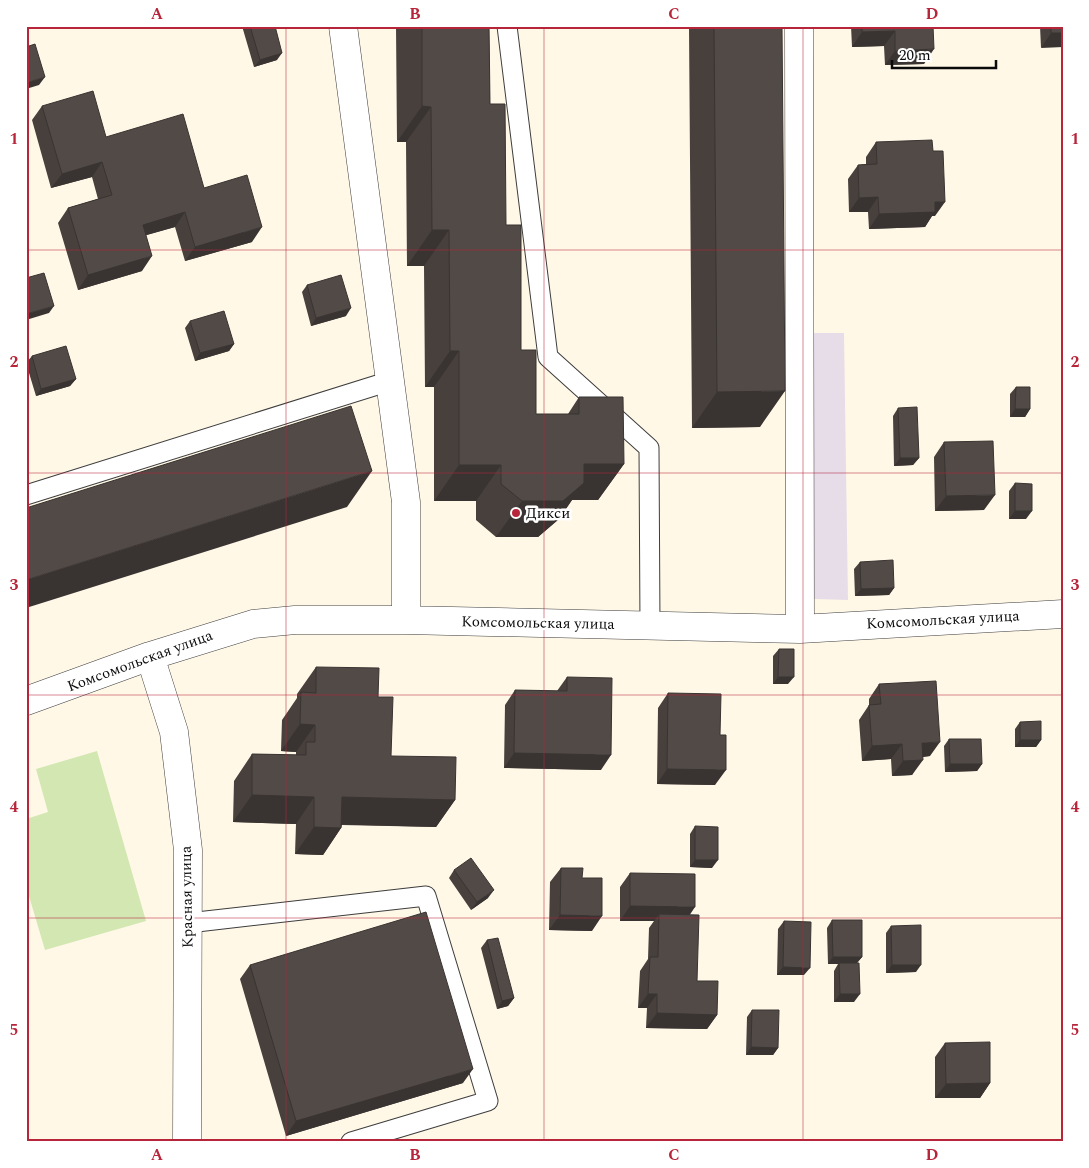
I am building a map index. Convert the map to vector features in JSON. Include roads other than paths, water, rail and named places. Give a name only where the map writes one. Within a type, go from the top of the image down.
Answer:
[{"type":"street","points":[[343,26],[406,502],[406,620]]},
{"type":"street","points":[[799,26],[800,628]]},
{"type":"street","name":"Комсомольская улица","points":[[26,701],[150,656],[253,624],[295,620],[406,620],[800,628],[1063,614]]},
{"type":"street","name":"Красная улица","points":[[150,656],[174,732],[188,850],[187,1142]]},
{"type":"lane","points":[[507,26],[548,358],[649,448],[650,626]]},
{"type":"lane","points":[[26,495],[390,381]]},
{"type":"lane","points":[[188,924],[426,896],[488,1101],[352,1142]]},
{"type":"place","name":"Дикси","points":[[516,513]]}]
